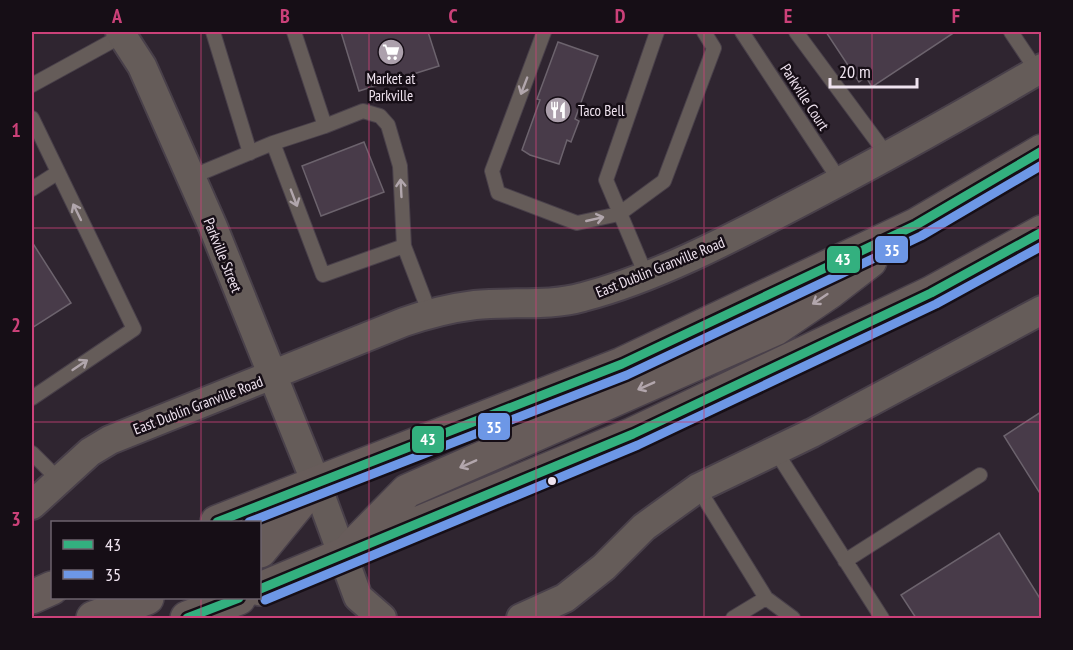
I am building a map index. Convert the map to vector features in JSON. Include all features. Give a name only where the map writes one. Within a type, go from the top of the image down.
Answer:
[{"type":"main road","points":[[220,521],[622,364],[916,225],[1041,150]]},
{"type":"main road","points":[[931,293],[1041,217]]},
{"type":"main road","points":[[343,556],[407,491],[775,329],[831,291],[916,225]]},
{"type":"main road","points":[[261,590],[633,434],[931,293],[1041,232]]},
{"type":"main road","points":[[261,550],[316,483]]},
{"type":"main road","points":[[32,597],[51,588]]},
{"type":"main road","points":[[93,618],[142,599]]},
{"type":"main road","points":[[187,618],[234,599]]},
{"type":"street","name":"Parkville Street","points":[[124,33],[142,66],[190,177],[316,483],[343,556],[355,608]]},
{"type":"street","name":"East Dublin Granville Road","points":[[32,505],[90,452],[110,440],[430,314],[474,305],[582,298],[646,275],[731,238],[840,181],[1039,69]]},
{"type":"street","points":[[522,618],[565,598],[604,567],[644,527],[698,488],[812,433],[1041,310]]},
{"type":"street","points":[[355,608],[382,618]]},
{"type":"lane","points":[[213,32],[250,153]]},
{"type":"lane","points":[[294,32],[325,126]]},
{"type":"lane","points":[[544,32],[492,171],[498,193],[577,223],[619,214],[664,181],[714,48],[704,32]]},
{"type":"lane","points":[[646,275],[606,180],[657,32]]},
{"type":"lane","name":"Parkville Court","points":[[742,32],[840,181]]},
{"type":"lane","points":[[796,32],[887,155]]},
{"type":"lane","points":[[1011,32],[1039,69]]},
{"type":"lane","points":[[32,85],[124,33]]},
{"type":"lane","points":[[190,177],[273,143],[363,111],[380,116],[388,125],[400,166],[404,246],[430,314]]},
{"type":"lane","points":[[32,118],[134,329],[32,398]]},
{"type":"lane","points":[[273,143],[323,275],[404,246]]},
{"type":"lane","points":[[32,189],[57,173]]},
{"type":"lane","points":[[775,450],[882,618]]},
{"type":"lane","points":[[32,453],[58,479]]},
{"type":"lane","points":[[845,561],[980,475]]},
{"type":"lane","points":[[698,488],[766,598],[793,618]]},
{"type":"lane","points":[[733,618],[766,598]]},
{"type":"building","points":[[341,32],[428,32],[439,66],[359,91]]},
{"type":"building","points":[[826,32],[955,32],[872,87],[866,77],[859,82]]},
{"type":"building","name":"Taco Bell","points":[[558,42],[598,56],[575,119],[579,121],[571,142],[567,140],[559,164],[530,155],[522,150],[540,100],[537,99]]},
{"type":"building","points":[[364,142],[384,192],[321,216],[302,166]]},
{"type":"building","points":[[32,242],[71,303],[32,328]]},
{"type":"building","points":[[1041,412],[1041,495],[1004,436]]},
{"type":"building","points":[[999,533],[1041,600],[1041,618],[916,618],[901,595]]},
{"type":"transit line","name":"43","points":[[220,521],[622,364],[916,225],[1042,151]]},
{"type":"transit line","name":"35","points":[[252,521],[627,375],[921,236],[1042,165]]},
{"type":"transit line","name":"43","points":[[261,589],[633,434],[931,293],[1042,232]]},
{"type":"transit line","name":"35","points":[[265,600],[638,445],[936,304],[1042,246]]},
{"type":"transit line","name":"43","points":[[187,618],[236,599]]},
{"type":"place","name":"Market at Parkville","points":[[391,52]]},
{"type":"place","name":"Taco Bell","points":[[558,110]]}]
